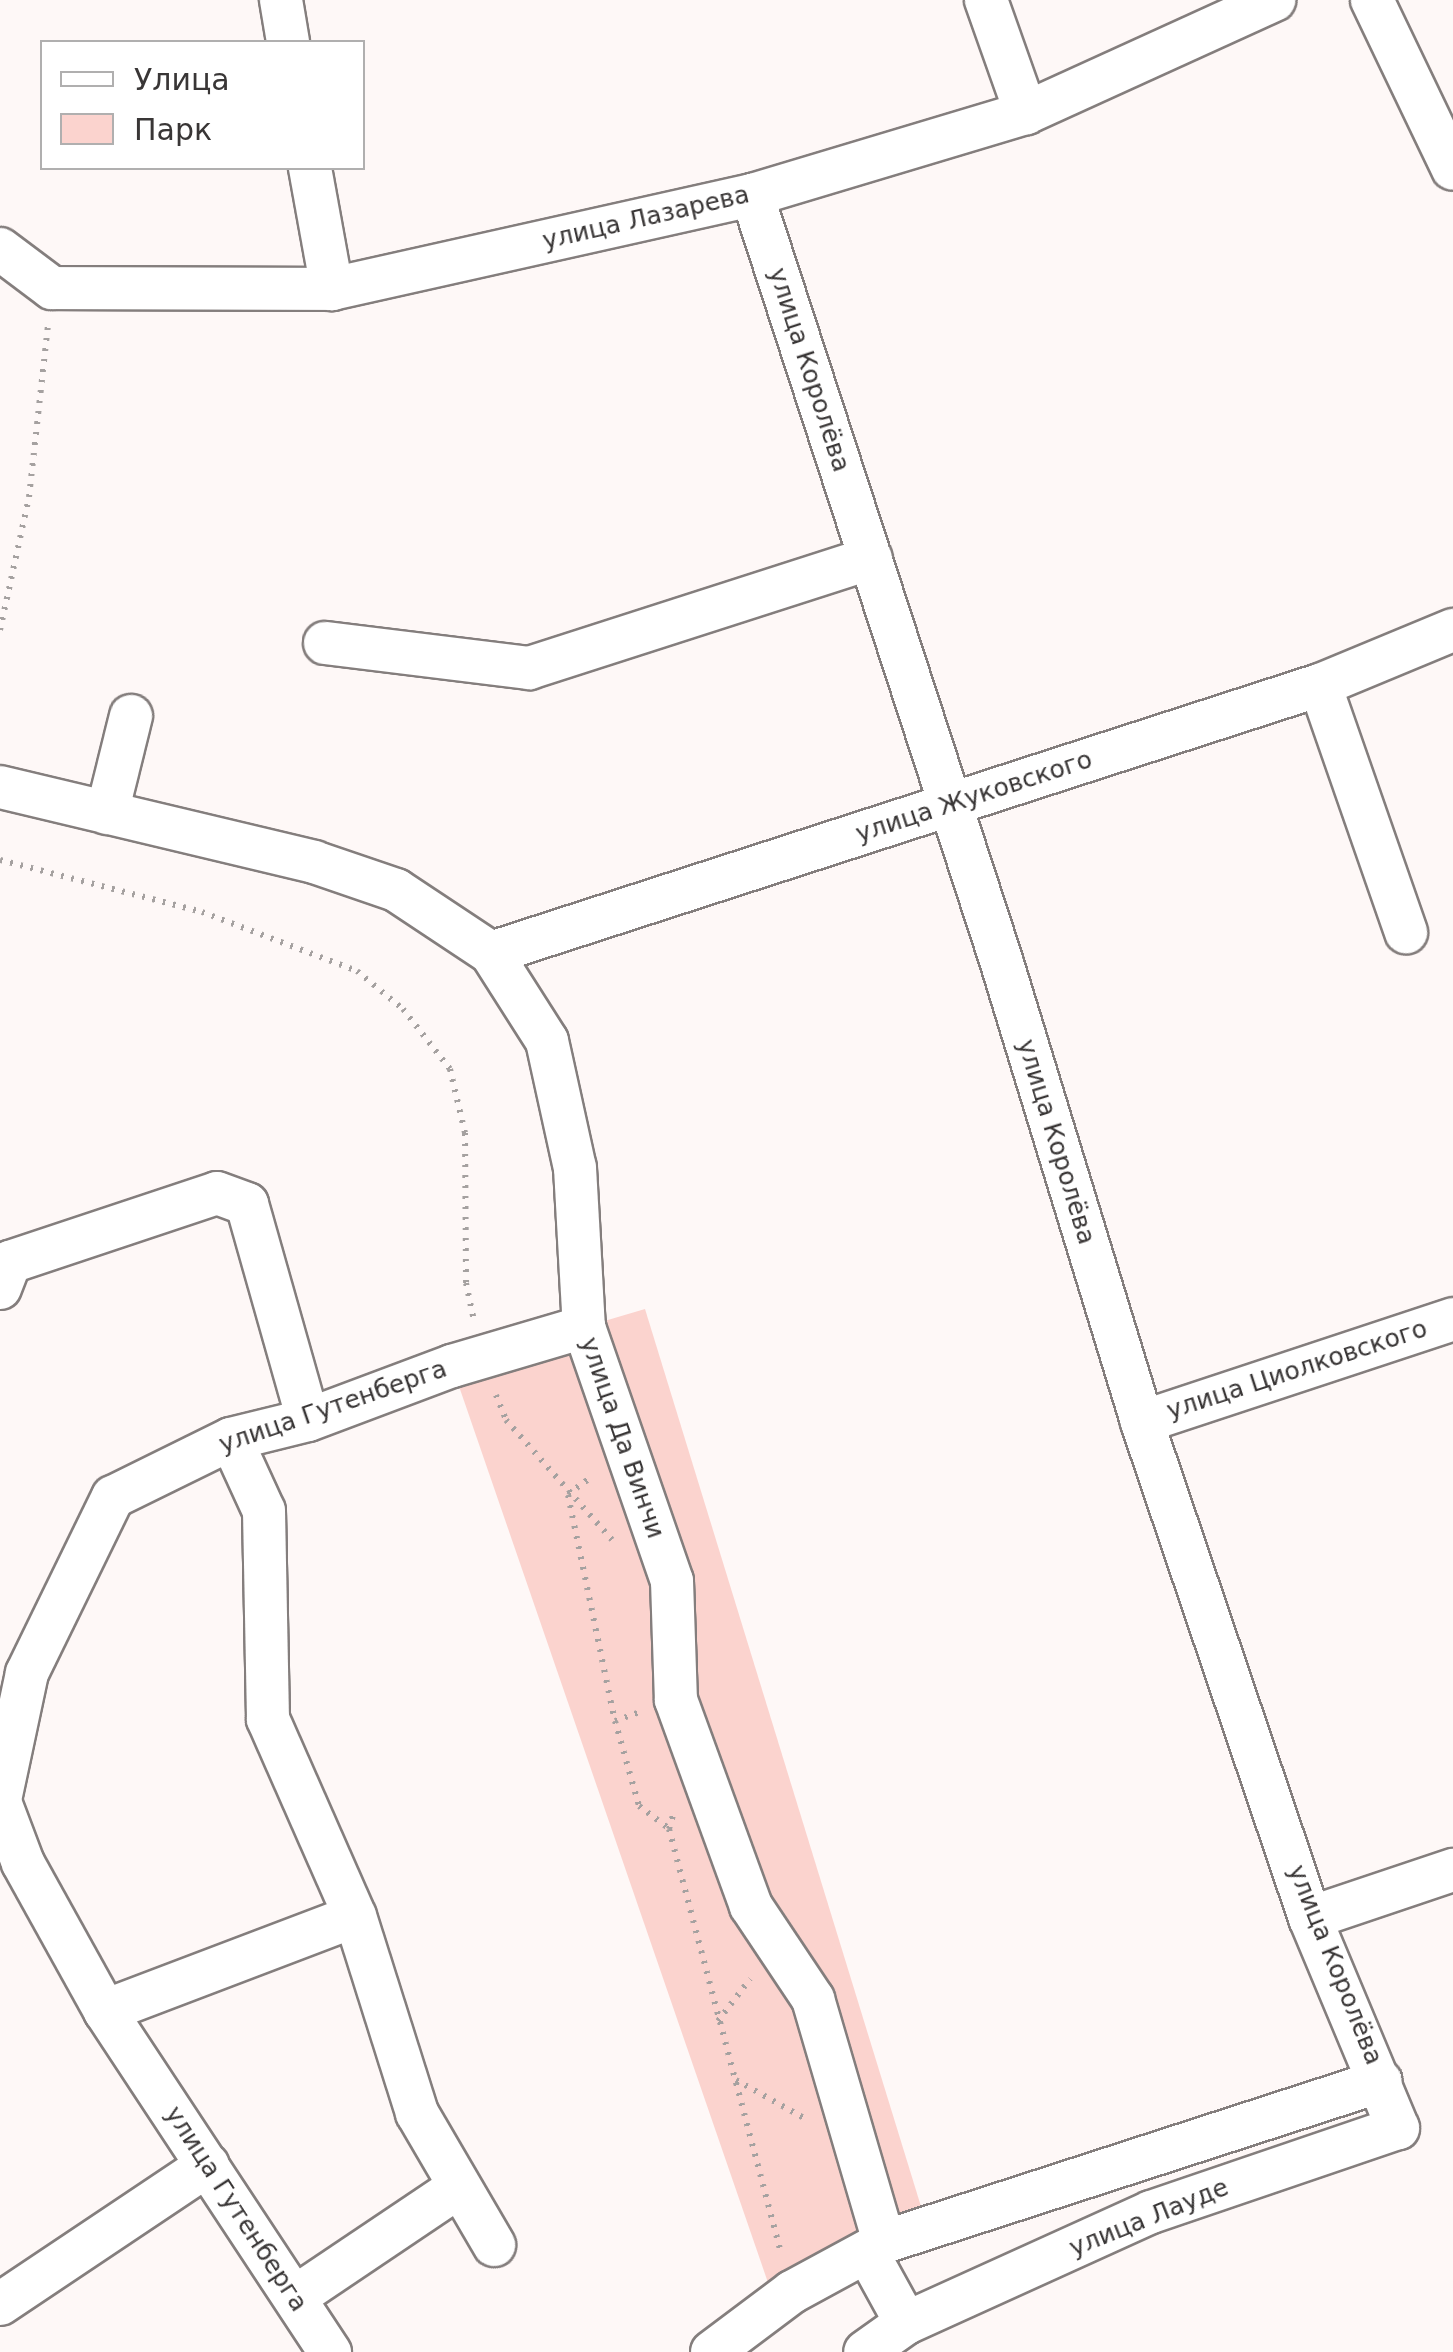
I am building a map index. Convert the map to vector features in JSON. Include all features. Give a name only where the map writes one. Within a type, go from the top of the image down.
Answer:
[{"type":"street","points":[[280,0],[288,40]]},
{"type":"street","points":[[986,0],[1026,113]]},
{"type":"street","name":"улица Лазарева","points":[[52,288],[332,289],[752,195],[1026,113],[1274,0]]},
{"type":"street","points":[[1372,0],[1453,169]]},
{"type":"street","points":[[310,170],[332,289]]},
{"type":"street","name":"улица Королёва","points":[[752,195],[1001,960],[1142,1422],[1310,1918],[1381,2081]]},
{"type":"street","points":[[0,250],[52,288]]},
{"type":"street","points":[[325,643],[528,668],[872,558]]},
{"type":"street","name":"улица Жуковского","points":[[491,954],[1320,685],[1453,630]]},
{"type":"street","points":[[1320,685],[1406,932]]},
{"type":"street","points":[[108,813],[131,716]]},
{"type":"street","name":"улица Да Винчи","points":[[0,787],[314,862],[396,890],[491,954],[547,1041],[575,1168],[584,1327],[672,1581],[676,1700],[751,1906],[813,1999],[857,2148],[875,2247],[906,2323]]},
{"type":"street","points":[[0,1288],[10,1262],[216,1193],[247,1204],[308,1420]]},
{"type":"street","name":"улица Циолковского","points":[[1142,1422],[1453,1318]]},
{"type":"street","name":"улица Гутенберга","points":[[330,2352],[104,2011],[23,1863],[0,1801],[27,1673],[113,1497],[231,1439],[308,1420],[452,1366],[483,1360],[584,1327]]},
{"type":"street","points":[[231,1439],[264,1511],[268,1719],[356,1916],[417,2113],[494,2245]]},
{"type":"street","points":[[1310,1918],[1453,1870]]},
{"type":"street","points":[[104,2011],[356,1916]]},
{"type":"street","points":[[712,2352],[792,2292],[875,2247],[1381,2081]]},
{"type":"street","name":"улица Лауде","points":[[865,2352],[906,2323],[1151,2212],[1398,2128],[1381,2081]]},
{"type":"street","points":[[0,2304],[208,2165]]},
{"type":"street","points":[[294,2297],[459,2187]]},
{"type":"path","points":[[0,630],[29,497],[52,288]]},
{"type":"path","points":[[0,860],[202,912],[357,970],[403,1010],[450,1069],[466,1133],[466,1283],[483,1360],[506,1420],[568,1494],[615,1721],[638,1806],[668,1829]]},
{"type":"path","points":[[615,1721],[676,1700]]},
{"type":"path","points":[[695,1753],[668,1829],[792,2292]]},
{"type":"path","points":[[717,2022],[776,1946]]},
{"type":"path","points":[[735,2079],[857,2148]]},
{"type":"green space","points":[[645,1309],[927,2226],[775,2303],[452,1366]]}]
